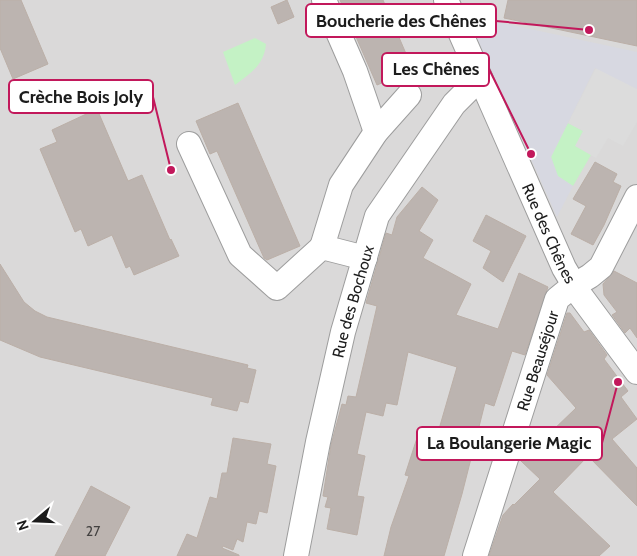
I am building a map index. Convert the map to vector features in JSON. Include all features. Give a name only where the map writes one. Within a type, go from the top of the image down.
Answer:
[{"type":"street","points":[[324,0],[355,70],[376,132]]},
{"type":"street","name":"Rue des Chênes","points":[[450,2],[480,78],[573,286],[637,372]]},
{"type":"street","name":"Rue des Bochoux","points":[[296,556],[318,442],[343,332],[377,216],[454,104],[480,78]]},
{"type":"street","points":[[189,144],[240,256],[277,288],[322,247],[341,185],[376,132],[409,95]]},
{"type":"street","name":"Rue Beauséjour","points":[[474,556],[557,299],[601,266],[637,197]]},
{"type":"street","points":[[322,247],[365,258]]},
{"type":"shaded area","points":[[0,0],[637,0],[637,556],[0,556]]},
{"type":"shaded area","points":[[483,19],[637,52],[637,89],[595,68],[551,157],[558,176],[573,186],[557,217],[475,34]]},
{"type":"shaded area","points":[[596,68],[637,89],[637,122],[623,146],[608,138],[596,158],[575,146],[583,131],[568,123]]},
{"type":"green space","points":[[255,38],[266,44],[263,58],[256,68],[235,85],[223,52]]},
{"type":"green space","points":[[568,123],[583,131],[591,155],[573,186],[557,176],[551,157]]},
{"type":"building","points":[[0,0],[21,0],[48,64],[13,79],[0,48]]},
{"type":"building","points":[[287,0],[294,17],[278,24],[271,7]]},
{"type":"building","points":[[340,0],[383,0],[413,70],[377,85]]},
{"type":"building","points":[[508,0],[637,0],[637,46],[504,18]]},
{"type":"building","points":[[238,103],[300,246],[267,260],[264,258],[217,151],[210,154],[196,121]]},
{"type":"building","points":[[97,109],[128,181],[142,175],[170,240],[179,256],[134,275],[130,266],[126,268],[112,235],[88,246],[81,229],[75,232],[40,149],[57,142],[52,130]]},
{"type":"building","points":[[595,162],[617,174],[613,182],[621,186],[593,245],[571,234],[586,206],[573,199]]},
{"type":"building","points":[[422,187],[438,200],[419,231],[433,240],[423,258],[471,284],[456,315],[498,329],[519,273],[548,287],[525,355],[512,351],[494,406],[485,403],[444,556],[384,556],[391,527],[409,476],[405,475],[417,438],[435,443],[457,367],[408,352],[397,405],[386,403],[383,416],[366,412],[357,454],[365,456],[357,496],[364,497],[357,535],[327,529],[331,508],[325,507],[328,497],[323,496],[331,445],[342,404],[346,405],[348,396],[356,397],[377,306],[366,303],[386,233],[392,235],[397,217]]},
{"type":"building","points":[[486,215],[526,236],[503,282],[483,268],[491,251],[473,241]]},
{"type":"building","points":[[0,264],[24,302],[35,311],[47,317],[248,365],[247,368],[256,370],[248,403],[240,401],[237,411],[211,405],[213,398],[40,357],[0,340]]},
{"type":"building","points":[[614,271],[637,283],[637,338],[630,328],[625,333],[612,315],[617,312],[604,295],[603,284]]},
{"type":"building","points":[[567,313],[570,313],[584,332],[589,330],[607,355],[604,359],[628,391],[621,397],[637,419],[612,439],[637,468],[637,506],[588,456],[553,492],[610,546],[599,556],[489,556],[503,515],[540,479],[521,461],[576,408],[547,375]]},
{"type":"building","points":[[233,438],[271,444],[267,464],[276,466],[267,513],[259,511],[256,524],[247,522],[243,542],[237,539],[233,550],[223,546],[222,548],[239,556],[177,556],[187,534],[197,538],[210,497],[217,499],[222,473],[227,473]]},
{"type":"building","points":[[91,486],[130,507],[105,556],[55,556]]},
{"type":"place","name":"Boucherie des Chênes","points":[[589,30]]},
{"type":"place","name":"Les Chênes","points":[[531,154]]},
{"type":"place","name":"Crèche Bois Joly","points":[[171,170]]},
{"type":"place","name":"La Boulangerie Magic","points":[[618,382]]}]
